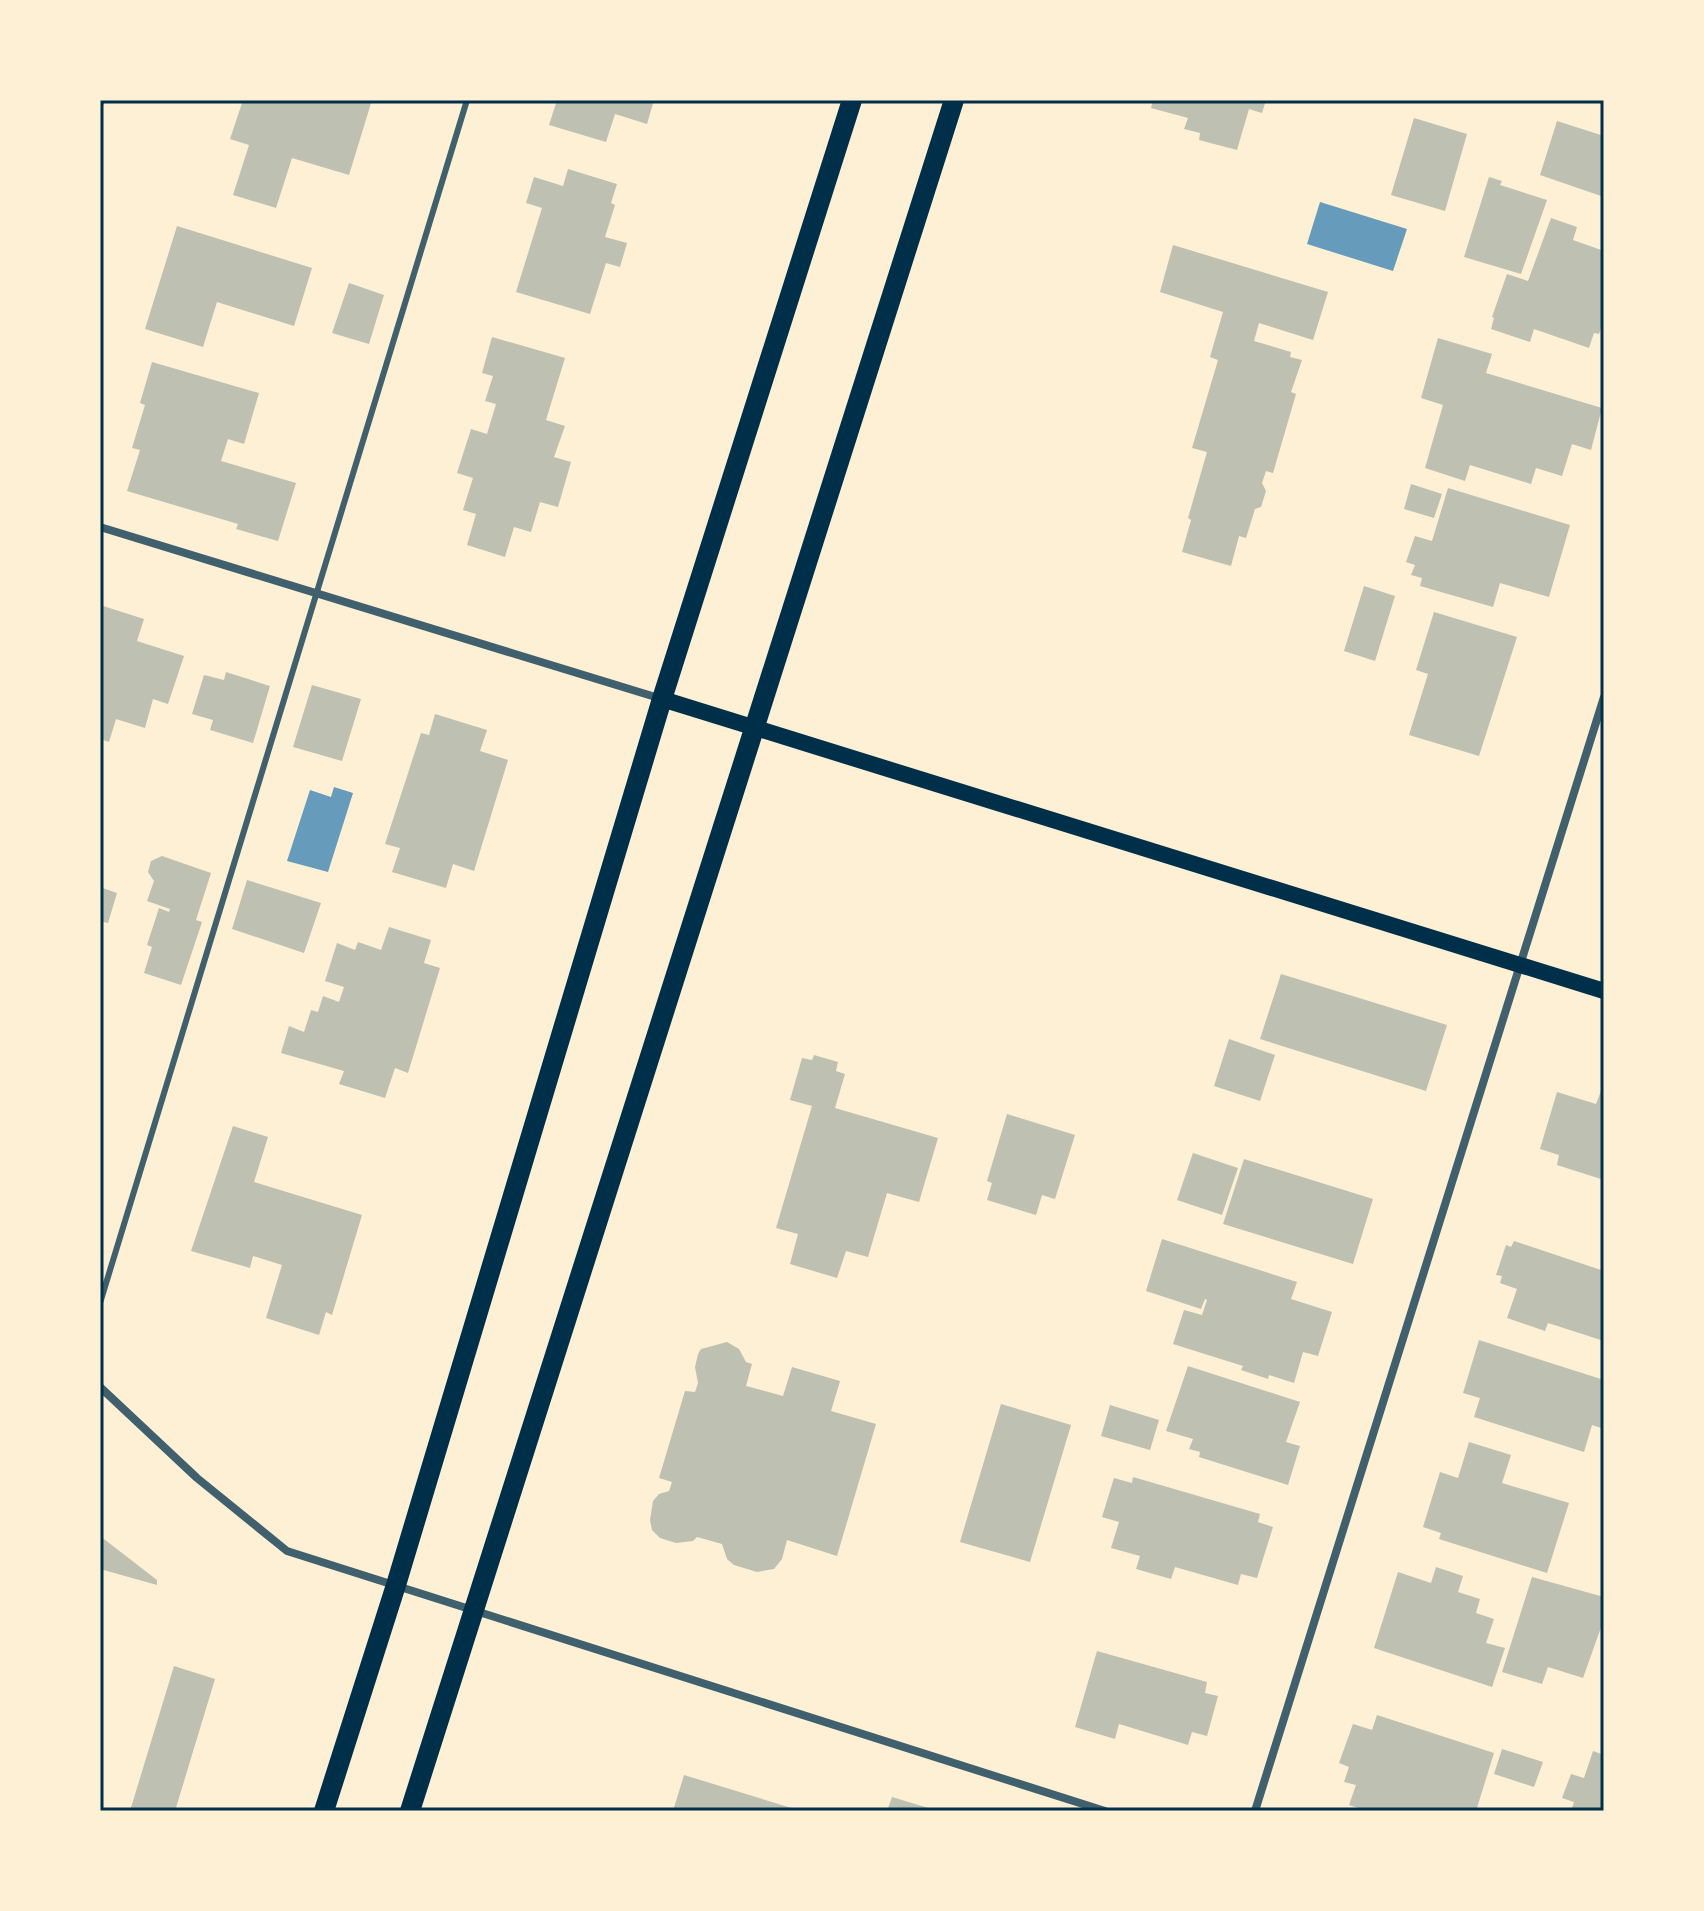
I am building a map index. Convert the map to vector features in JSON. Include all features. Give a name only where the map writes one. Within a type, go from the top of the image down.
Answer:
[{"type":"main road","points":[[324,1811],[396,1585],[662,699],[852,100]]},
{"type":"main road","points":[[410,1811],[954,100]]},
{"type":"main road","points":[[662,699],[1604,991]]},
{"type":"street","points":[[100,527],[662,699]]},
{"type":"street","points":[[1255,1811],[1604,697]]},
{"type":"street","points":[[100,1387],[197,1478],[287,1551],[1105,1811]]},
{"type":"lane","points":[[100,1303],[467,100]]},
{"type":"water","points":[[1320,202],[1407,229],[1393,271],[1307,244]]},
{"type":"water","points":[[334,787],[353,793],[328,872],[287,861],[310,790],[331,797]]},
{"type":"building","points":[[243,100],[372,100],[349,175],[292,158],[276,208],[233,195],[249,145],[230,139]]},
{"type":"building","points":[[557,100],[654,100],[647,124],[615,114],[606,142],[549,125]]},
{"type":"building","points":[[1153,100],[1266,100],[1262,113],[1249,109],[1237,150],[1199,140],[1200,133],[1184,129],[1188,118],[1151,108]]},
{"type":"building","points":[[1414,118],[1467,134],[1445,211],[1391,195]]},
{"type":"building","points":[[1557,121],[1604,136],[1604,197],[1540,175]]},
{"type":"building","points":[[568,169],[617,184],[611,203],[615,205],[605,237],[627,243],[620,267],[606,263],[590,314],[516,292],[542,208],[526,203],[534,177],[563,186]]},
{"type":"building","points":[[1489,177],[1502,181],[1500,185],[1547,200],[1521,274],[1464,257]]},
{"type":"building","points":[[1551,218],[1577,227],[1573,240],[1604,251],[1604,319],[1599,334],[1594,333],[1589,348],[1534,329],[1530,342],[1491,329],[1507,274],[1528,281]]},
{"type":"building","points":[[177,226],[312,268],[294,326],[217,302],[203,347],[145,329]]},
{"type":"building","points":[[1173,245],[1328,292],[1313,340],[1259,323],[1254,341],[1291,352],[1290,357],[1302,360],[1291,392],[1296,394],[1273,473],[1266,471],[1262,483],[1266,491],[1261,507],[1255,509],[1246,538],[1239,536],[1231,566],[1182,552],[1191,520],[1188,518],[1207,452],[1192,448],[1218,360],[1210,357],[1223,312],[1160,292]]},
{"type":"building","points":[[349,283],[384,295],[369,344],[332,333]]},
{"type":"building","points":[[492,337],[565,358],[546,420],[565,426],[554,457],[571,462],[558,507],[540,502],[531,532],[514,527],[505,557],[467,545],[476,514],[463,510],[473,478],[457,473],[471,429],[487,434],[496,404],[485,401],[493,376],[482,373]]},
{"type":"building","points":[[1438,338],[1492,354],[1486,373],[1602,408],[1591,450],[1572,444],[1562,476],[1536,468],[1531,484],[1470,465],[1465,481],[1425,468],[1443,405],[1421,398]]},
{"type":"building","points":[[152,362],[259,393],[244,444],[228,439],[221,461],[296,483],[278,541],[236,529],[238,524],[127,491],[140,450],[132,448],[145,405],[140,403]]},
{"type":"building","points":[[1411,484],[1442,494],[1434,518],[1404,509]]},
{"type":"building","points":[[1448,488],[1570,525],[1549,597],[1500,583],[1493,607],[1420,586],[1422,578],[1411,575],[1415,565],[1406,562],[1415,536],[1432,541]]},
{"type":"building","points":[[1364,586],[1395,596],[1375,661],[1344,651]]},
{"type":"building","points":[[100,605],[144,619],[137,641],[184,656],[168,704],[153,699],[145,728],[116,719],[109,742],[100,739]]},
{"type":"building","points":[[1434,612],[1517,637],[1479,756],[1409,735],[1428,674],[1416,670]]},
{"type":"building","points":[[226,672],[270,686],[253,743],[210,730],[213,720],[192,714],[204,675],[224,680]]},
{"type":"building","points":[[312,685],[361,699],[342,761],[293,747]]},
{"type":"building","points":[[435,714],[487,730],[480,751],[508,760],[474,871],[453,864],[446,888],[392,872],[400,848],[385,844],[421,733],[429,735]]},
{"type":"building","points":[[162,856],[211,873],[196,920],[202,922],[181,985],[144,973],[152,947],[147,945],[159,908],[169,912],[170,909],[147,901],[154,881],[148,872],[151,861]]},
{"type":"building","points":[[247,880],[321,903],[304,953],[232,929]]},
{"type":"building","points":[[100,887],[117,893],[108,923],[100,921]]},
{"type":"building","points":[[389,927],[431,940],[424,963],[440,968],[408,1073],[395,1068],[385,1098],[339,1084],[344,1071],[281,1053],[289,1026],[304,1032],[311,1010],[318,1012],[323,996],[339,1002],[344,987],[325,981],[337,943],[355,950],[358,942],[381,950]]},
{"type":"building","points":[[1281,974],[1447,1025],[1426,1091],[1260,1039]]},
{"type":"building","points":[[1229,1039],[1275,1055],[1260,1101],[1214,1086]]},
{"type":"building","points":[[814,1055],[838,1062],[836,1071],[845,1074],[835,1108],[938,1138],[919,1202],[887,1193],[868,1257],[846,1251],[837,1278],[790,1264],[798,1234],[776,1228],[812,1106],[790,1100],[802,1058],[812,1060]]},
{"type":"building","points":[[1604,1083],[1604,1180],[1557,1165],[1559,1155],[1540,1149],[1557,1092],[1596,1104]]},
{"type":"building","points":[[1007,1114],[1075,1135],[1055,1199],[1042,1195],[1036,1215],[987,1200],[992,1183],[987,1181]]},
{"type":"building","points":[[233,1126],[268,1137],[254,1182],[362,1215],[332,1315],[326,1312],[319,1335],[266,1318],[282,1265],[253,1256],[250,1268],[191,1251]]},
{"type":"building","points":[[1193,1153],[1238,1168],[1222,1215],[1177,1200]]},
{"type":"building","points":[[1244,1159],[1373,1199],[1353,1264],[1223,1224]]},
{"type":"building","points":[[1162,1239],[1297,1282],[1291,1299],[1332,1312],[1318,1356],[1303,1352],[1294,1383],[1269,1375],[1268,1379],[1241,1370],[1243,1366],[1173,1344],[1184,1310],[1202,1315],[1207,1300],[1201,1309],[1146,1291]]},
{"type":"building","points":[[1514,1241],[1604,1271],[1604,1341],[1548,1323],[1545,1331],[1507,1318],[1517,1289],[1500,1283],[1502,1276],[1496,1275],[1506,1245],[1511,1247]]},
{"type":"building","points":[[1479,1340],[1604,1380],[1604,1429],[1592,1425],[1584,1452],[1474,1417],[1480,1398],[1463,1393]]},
{"type":"building","points":[[727,1342],[739,1349],[746,1362],[752,1364],[746,1386],[783,1396],[792,1367],[840,1381],[831,1411],[876,1424],[837,1556],[787,1540],[782,1559],[774,1569],[757,1572],[734,1565],[727,1559],[722,1544],[697,1537],[693,1541],[676,1543],[660,1538],[652,1530],[653,1501],[659,1494],[669,1491],[672,1482],[659,1478],[685,1391],[695,1392],[698,1383],[695,1367],[698,1354],[701,1349]]},
{"type":"building","points":[[1188,1366],[1300,1402],[1286,1442],[1300,1446],[1288,1485],[1199,1457],[1200,1452],[1189,1449],[1193,1439],[1166,1431]]},
{"type":"building","points":[[1001,1404],[1071,1425],[1030,1562],[960,1542]]},
{"type":"building","points":[[1110,1405],[1159,1420],[1150,1450],[1101,1436]]},
{"type":"building","points":[[1469,1442],[1511,1455],[1502,1483],[1569,1503],[1547,1573],[1439,1539],[1441,1533],[1423,1527],[1440,1472],[1458,1478]]},
{"type":"building","points":[[1133,1477],[1260,1514],[1258,1522],[1273,1527],[1257,1578],[1241,1574],[1238,1585],[1175,1567],[1171,1579],[1136,1569],[1140,1556],[1111,1548],[1119,1522],[1102,1517],[1114,1478],[1132,1483]]},
{"type":"building","points":[[100,1536],[157,1580],[157,1585],[100,1569]]},
{"type":"building","points":[[1436,1567],[1463,1576],[1458,1592],[1480,1599],[1476,1613],[1494,1619],[1486,1643],[1505,1648],[1492,1687],[1374,1648],[1398,1572],[1431,1583]]},
{"type":"building","points":[[1532,1577],[1604,1597],[1604,1619],[1583,1678],[1548,1667],[1542,1684],[1502,1672]]},
{"type":"building","points":[[1097,1651],[1207,1682],[1205,1693],[1218,1696],[1207,1736],[1192,1732],[1188,1745],[1119,1724],[1115,1739],[1075,1727]]},
{"type":"building","points":[[174,1666],[215,1679],[175,1811],[130,1811]]},
{"type":"building","points":[[1377,1715],[1494,1753],[1476,1811],[1368,1811],[1349,1805],[1356,1785],[1344,1782],[1349,1767],[1339,1763],[1353,1724],[1372,1730]]},
{"type":"building","points":[[1502,1749],[1543,1762],[1534,1787],[1494,1774]]},
{"type":"building","points":[[1593,1751],[1604,1755],[1604,1811],[1571,1811],[1574,1802],[1562,1798],[1571,1774],[1584,1778]]},
{"type":"building","points":[[684,1775],[798,1810],[798,1811],[673,1811]]},
{"type":"building","points":[[892,1797],[935,1810],[935,1811],[887,1811]]}]
